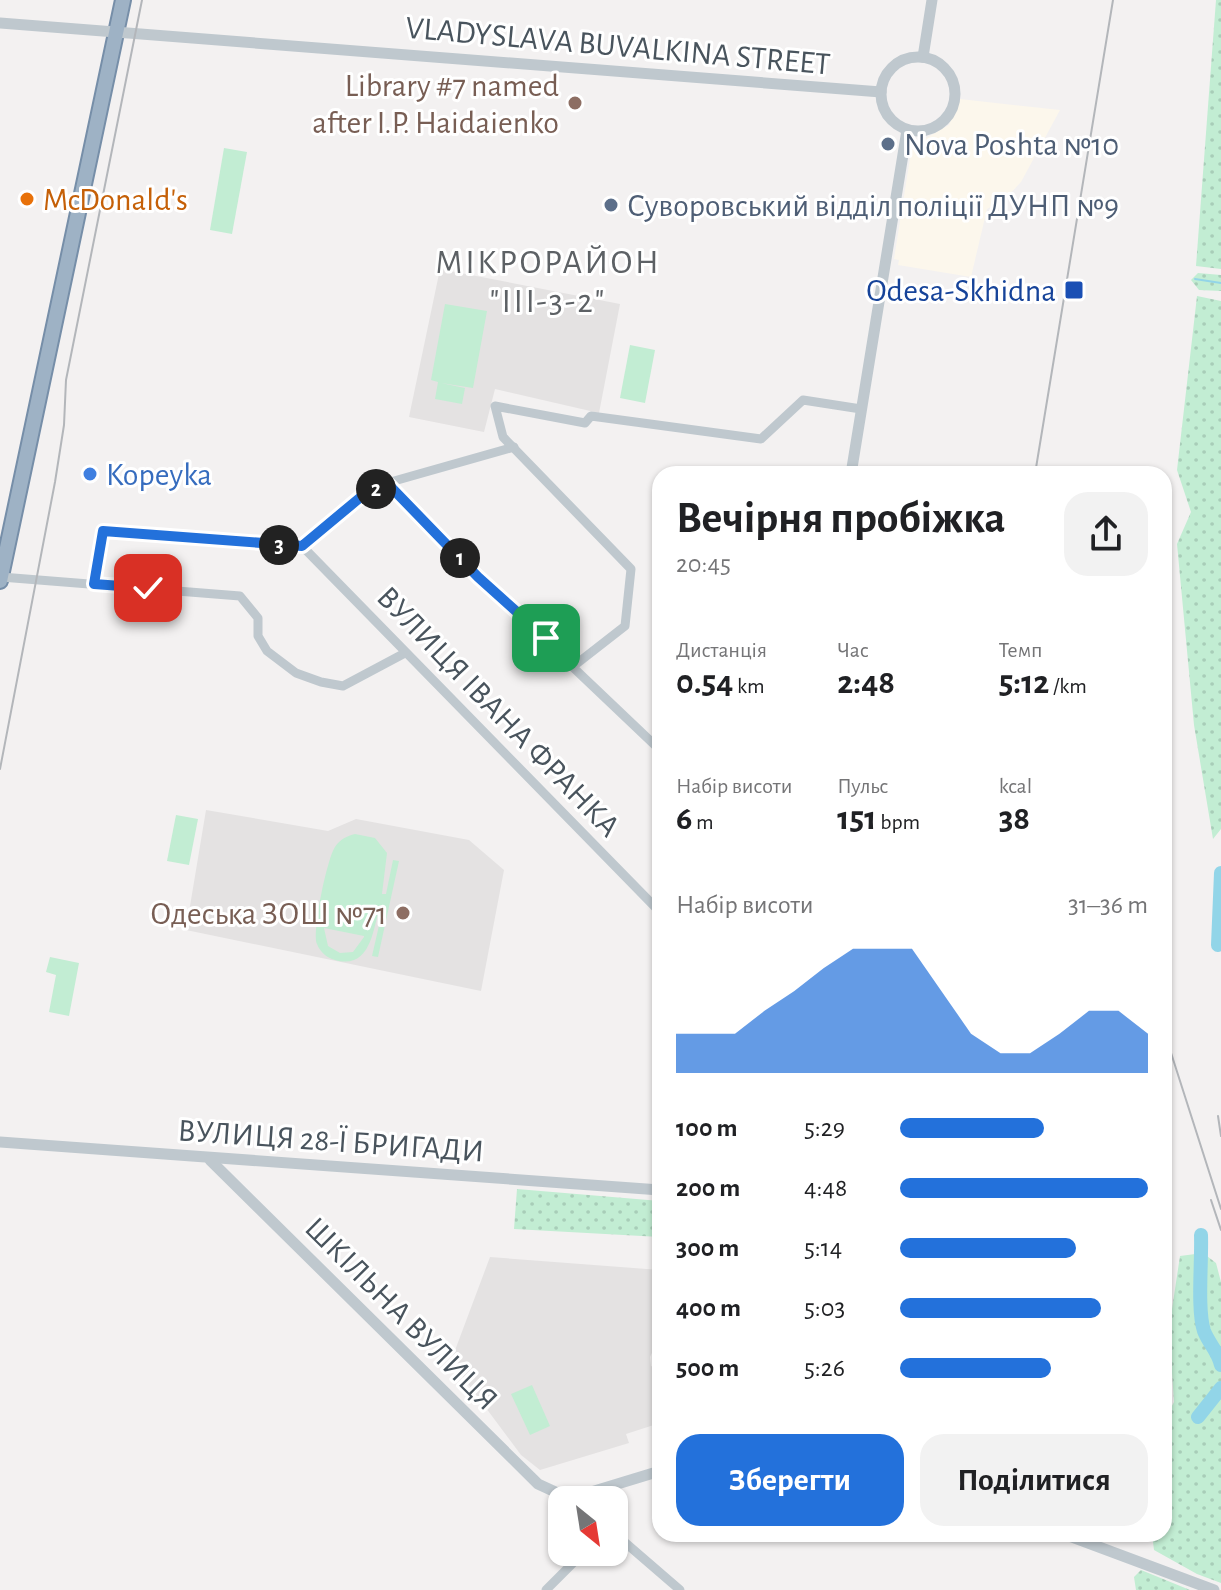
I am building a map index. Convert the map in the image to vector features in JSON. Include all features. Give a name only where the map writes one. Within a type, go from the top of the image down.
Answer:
[{"type":"highway","points":[[0,579],[123,0]]},
{"type":"street","points":[[923,57],[932,0]]},
{"type":"street","points":[[0,23],[117,29],[881,92]]},
{"type":"street","points":[[923,57],[945,68],[956,96],[942,123],[920,132],[907,130],[887,116],[881,92],[890,69],[900,62],[923,57]]},
{"type":"street","points":[[852,466],[907,130]]},
{"type":"street","points":[[575,665],[625,626],[630,605],[631,569],[503,437],[495,406],[585,423],[591,416],[761,439],[803,400],[861,409]]},
{"type":"street","points":[[94,584],[103,531],[302,546],[362,496],[387,483],[514,447]]},
{"type":"street","points":[[387,483],[478,577],[575,665],[652,742]]},
{"type":"street","name":"ВУЛИЦЯ ІВАНА ФРАНКА","points":[[302,546],[652,904]]},
{"type":"street","points":[[0,579],[240,596],[258,618],[258,636],[267,651],[296,673],[321,682],[343,686],[405,653]]},
{"type":"street","name":"ВУЛИЦЯ 28-Ї БРИГАДИ","points":[[0,1142],[652,1190]]},
{"type":"street","name":"ШКІЛЬНА ВУЛИЦЯ","points":[[209,1159],[526,1474],[548,1489]]},
{"type":"street","name":"ШКІЛЬНА ВУЛИЦЯ","points":[[614,1486],[652,1474]]},
{"type":"street","points":[[1085,1542],[1214,1590]]},
{"type":"street","points":[[628,1545],[680,1590]]},
{"type":"street","points":[[546,1590],[570,1566]]},
{"type":"shaded area","points":[[960,99],[1060,110],[1021,182],[1006,198],[987,209],[971,277],[898,265],[899,260],[894,259],[912,146],[949,125]]},
{"type":"shaded area","points":[[440,269],[620,304],[599,413],[495,389],[484,432],[409,417]]},
{"type":"shaded area","name":"Одеська ЗОШ №71","points":[[206,810],[328,831],[356,819],[469,840],[504,870],[481,991],[186,930]]},
{"type":"shaded area","points":[[490,1257],[652,1269],[652,1426],[626,1434],[629,1443],[540,1470],[521,1455],[451,1361]]},
{"type":"green space","points":[[1216,0],[1221,0],[1221,269],[1196,266]]},
{"type":"green space","points":[[224,148],[247,152],[232,234],[210,230]]},
{"type":"green space","points":[[1198,273],[1221,275],[1221,291],[1199,290],[1191,280]]},
{"type":"green space","points":[[1197,296],[1221,301],[1221,829],[1213,839],[1194,725],[1177,544],[1191,512],[1177,470]]},
{"type":"green space","points":[[445,304],[487,311],[473,388],[441,383],[465,388],[462,404],[435,399],[438,382],[431,380]]},
{"type":"green space","points":[[630,345],[655,350],[645,403],[620,398]]},
{"type":"green space","points":[[176,815],[198,819],[189,865],[167,861]]},
{"type":"green space","points":[[355,834],[375,838],[387,853],[382,894],[386,894],[393,860],[399,861],[378,957],[372,956],[383,908],[380,906],[368,945],[356,959],[347,961],[332,959],[324,954],[318,947],[316,937],[321,895],[332,854],[339,842]],"holes":[[[324,928],[364,936],[353,952],[340,953],[328,946]]]},
{"type":"green space","points":[[50,957],[79,963],[69,1016],[49,1012],[56,975],[46,972]]},
{"type":"green space","points":[[517,1189],[652,1200],[652,1237],[514,1229]]},
{"type":"green space","points":[[1203,1253],[1216,1263],[1221,1282],[1221,1583],[1197,1574],[1154,1550],[1153,1542],[1172,1542],[1172,1309],[1180,1256]]},
{"type":"green space","points":[[532,1385],[550,1426],[530,1435],[511,1394]]},
{"type":"green space","points":[[1141,1570],[1190,1590],[1136,1590],[1134,1577]]},
{"type":"waterway","points":[[1195,279],[1221,283]]},
{"type":"waterway","points":[[1218,945],[1221,873]]},
{"type":"waterway","points":[[1201,1235],[1202,1322],[1221,1365]]},
{"type":"waterway","points":[[1198,1417],[1221,1388]]},
{"type":"tram line","points":[[0,769],[55,482],[64,425],[66,380],[142,0]]},
{"type":"railway","points":[[1036,466],[1113,0]]},
{"type":"railway","points":[[1172,1056],[1221,1209]]},
{"type":"railway","points":[[1218,1116],[1221,1136]]},
{"type":"railway","points":[[1211,1200],[1221,1230]]},
{"type":"place","name":"Library #7 named after I.P. Haidaienko","points":[[575,103]]},
{"type":"place","name":"Nova Poshta №10","points":[[888,144]]},
{"type":"place","name":"McDonald's","points":[[27,199]]},
{"type":"place","name":"Суворовський відділ поліції ДУНП №9","points":[[611,205]]},
{"type":"place","name":"Odesa-Skhidna","points":[[1074,290]]},
{"type":"place","name":"Kopeyka","points":[[90,474]]},
{"type":"place","name":"Одеська ЗОШ №71","points":[[403,913]]},
{"type":"district","name":"МІКРОРАЙОН \"ІІІ-3-2\"","points":[[548,280]]},
{"type":"route","points":[[148,588],[94,584],[103,531],[302,546],[362,496],[387,483],[478,577],[546,638]]}]
